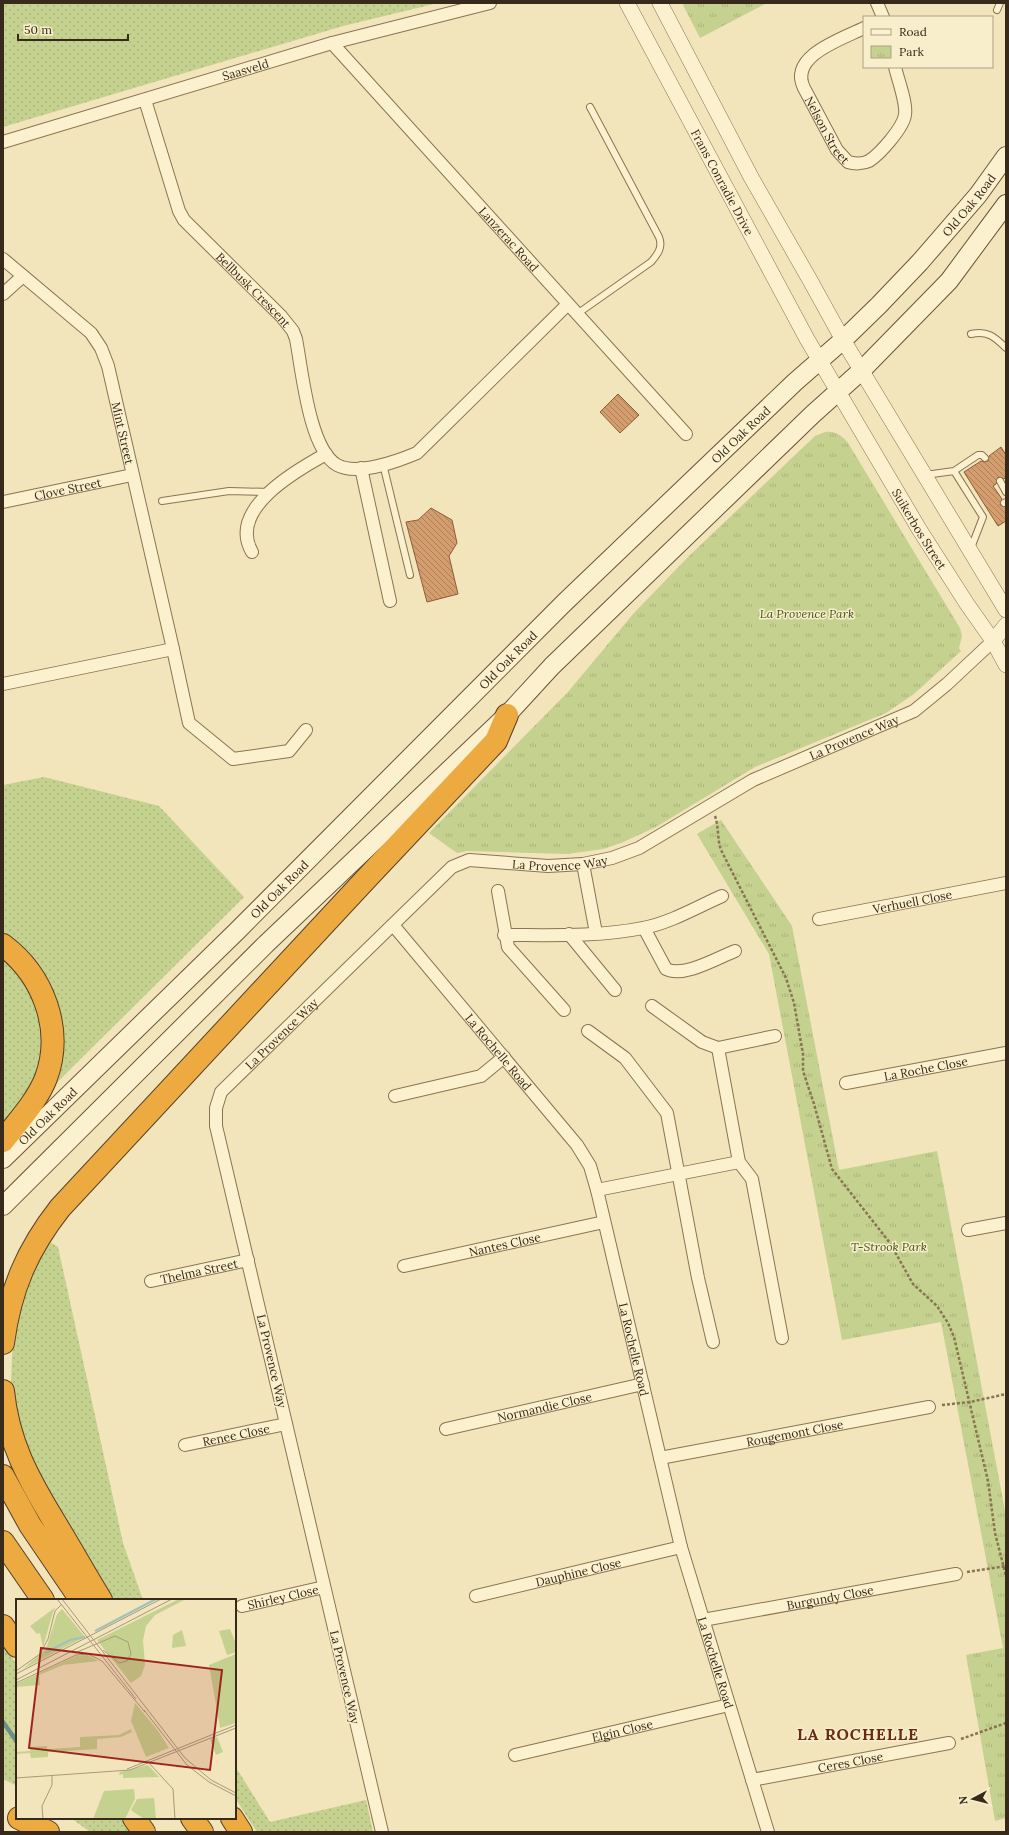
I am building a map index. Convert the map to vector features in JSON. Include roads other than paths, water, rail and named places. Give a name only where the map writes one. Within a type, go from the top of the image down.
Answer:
[{"type":"highway","points":[[3,1343],[8,1307],[18,1278],[34,1246],[60,1208],[364,880],[496,741],[506,715]]},
{"type":"highway","points":[[3,944],[22,961],[39,985],[50,1012],[52,1041],[51,1058],[45,1078],[34,1100],[3,1141]]},
{"type":"highway","points":[[3,1391],[5,1410],[18,1457],[29,1479],[100,1599]]},
{"type":"highway","points":[[3,1476],[30,1525],[80,1599]]},
{"type":"highway","points":[[3,1542],[41,1599]]},
{"type":"highway","points":[[3,1626],[16,1645]]},
{"type":"highway","points":[[3,1811],[16,1817]]},
{"type":"highway","points":[[20,1819],[48,1832]]},
{"type":"highway","points":[[135,1819],[144,1832]]},
{"type":"highway","points":[[193,1819],[202,1832]]},
{"type":"highway","points":[[233,1819],[241,1832]]},
{"type":"main road","name":"Old Oak Road","points":[[3,1159],[236,932],[548,618],[819,360],[843,340],[920,262],[978,196],[1006,156]]},
{"type":"main road","points":[[3,1206],[266,944],[506,715],[552,666],[838,391],[861,371],[949,281],[1006,204]]},
{"type":"street","name":"Saasveld","points":[[3,142],[332,43],[490,3]]},
{"type":"street","name":"Frans Conradie Drive","points":[[627,3],[819,360],[838,391]]},
{"type":"street","points":[[660,3],[750,177],[861,371],[969,552],[1006,610]]},
{"type":"street","points":[[877,3],[882,16]]},
{"type":"street","name":"Nelson Street","points":[[863,29],[813,55],[804,63],[801,71],[801,78],[804,88],[837,150],[848,162],[859,163],[869,161],[888,143],[902,123],[905,111],[895,68]]},
{"type":"street","name":"Lanzerac Road","points":[[332,43],[686,434]]},
{"type":"street","name":"Bellbusk Crescent","points":[[145,100],[184,220],[281,316],[293,331],[296,339],[315,433],[326,454],[343,467],[361,468],[383,464],[410,456],[427,445],[568,304]]},
{"type":"street","name":"Mint Street","points":[[3,259],[91,333],[101,348],[108,366],[189,723],[233,759],[289,752],[306,730]]},
{"type":"street","points":[[3,294],[23,276]]},
{"type":"street","name":"Suikerbos Street","points":[[838,391],[923,535],[993,641],[1006,665]]},
{"type":"street","points":[[252,552],[248,542],[249,522],[269,492],[288,476],[326,454]]},
{"type":"street","points":[[361,468],[390,601]]},
{"type":"street","name":"Clove Street","points":[[3,502],[132,475]]},
{"type":"street","points":[[993,641],[1006,625]]},
{"type":"street","name":"La Provence Way","points":[[382,1832],[216,1126],[216,1108],[221,1092],[452,867],[464,861],[476,860],[548,866],[584,864],[612,858],[640,848],[753,780],[886,725],[914,711],[947,684],[993,641]]},
{"type":"street","points":[[3,684],[173,649]]},
{"type":"street","points":[[584,864],[596,933]]},
{"type":"street","name":"Verhuell Close","points":[[818,919],[1006,884]]},
{"type":"street","points":[[498,891],[504,935],[510,951],[564,1010]]},
{"type":"street","points":[[504,935],[596,933],[644,928],[668,920],[722,896]]},
{"type":"street","name":"La Rochelle Road","points":[[393,925],[577,1144],[590,1166],[597,1190],[681,1547],[768,1832]]},
{"type":"street","points":[[644,928],[663,965],[666,969],[676,973],[688,970],[735,951]]},
{"type":"street","points":[[569,934],[615,990]]},
{"type":"street","points":[[652,1006],[702,1042],[718,1048],[775,1036]]},
{"type":"street","points":[[588,1031],[625,1058],[665,1109],[713,1342]]},
{"type":"street","points":[[718,1048],[739,1162],[752,1179],[782,1338]]},
{"type":"street","name":"La Roche Close","points":[[846,1083],[1006,1053]]},
{"type":"street","points":[[395,1096],[481,1076],[504,1057]]},
{"type":"street","points":[[597,1190],[739,1162]]},
{"type":"street","name":"Nantes Close","points":[[404,1266],[604,1222]]},
{"type":"street","points":[[968,1230],[1006,1223]]},
{"type":"street","name":"Thelma Street","points":[[151,1281],[248,1260]]},
{"type":"street","name":"Normandie Close","points":[[446,1429],[643,1384]]},
{"type":"street","name":"Rougemont Close","points":[[660,1458],[929,1407]]},
{"type":"street","name":"Renee Close","points":[[185,1445],[286,1424]]},
{"type":"street","name":"Dauphine Close","points":[[476,1596],[681,1547]]},
{"type":"street","name":"Burgundy Close","points":[[703,1620],[956,1574]]},
{"type":"street","name":"Shirley Close","points":[[242,1606],[324,1587]]},
{"type":"street","name":"Elgin Close","points":[[515,1755],[729,1705]]},
{"type":"street","name":"Ceres Close","points":[[752,1780],[949,1743]]},
{"type":"lane","points":[[997,10],[1000,3]]},
{"type":"lane","points":[[577,314],[651,262],[657,256],[661,245],[659,237],[590,107]]},
{"type":"lane","points":[[971,334],[982,332],[991,334],[1006,348]]},
{"type":"lane","points":[[923,475],[954,471],[978,454],[985,458]]},
{"type":"lane","points":[[383,464],[410,575]]},
{"type":"lane","points":[[954,471],[983,517]]},
{"type":"lane","points":[[1000,481],[1006,492]]},
{"type":"lane","points":[[162,501],[229,491],[269,492]]},
{"type":"lane","points":[[969,552],[983,517],[990,512]]},
{"type":"waterway","points":[[3,1722],[16,1741]]},
{"type":"district","name":"LA ROCHELLE","points":[[858,1734]]},
{"type":"park label","name":"La Provence Park","points":[[807,613]]},
{"type":"park label","name":"T-Strook Park","points":[[889,1246]]}]
